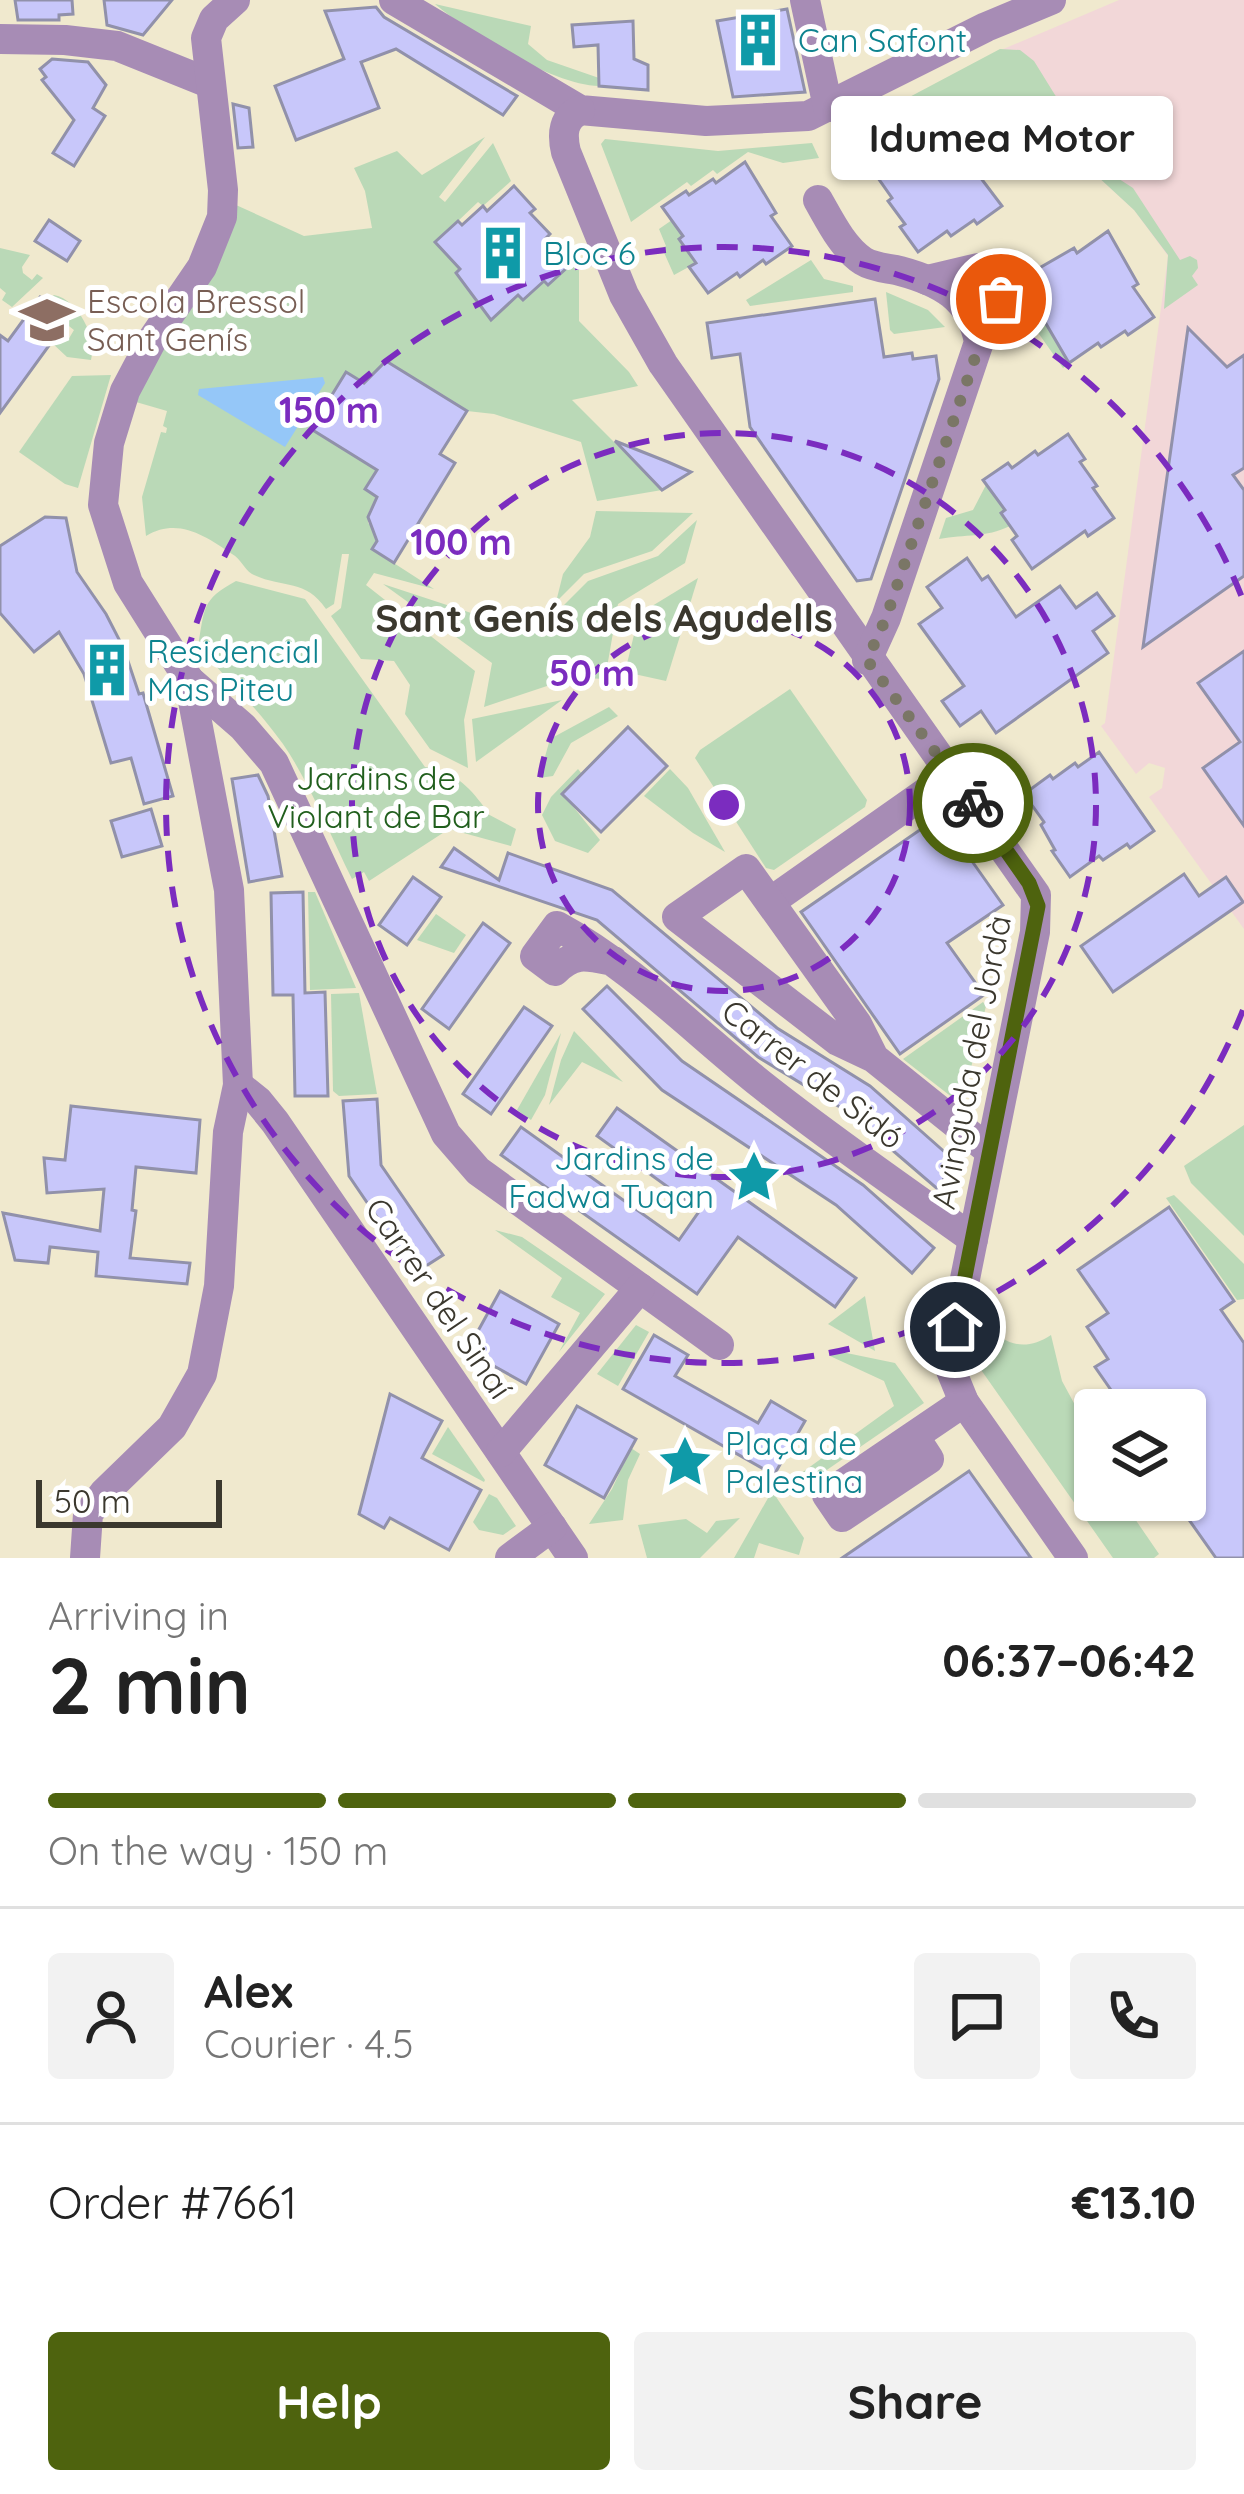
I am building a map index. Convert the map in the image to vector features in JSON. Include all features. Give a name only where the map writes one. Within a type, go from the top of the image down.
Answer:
[{"type":"street","points":[[394,0],[580,110],[706,121],[808,116],[986,27],[1051,0]]},
{"type":"street","points":[[805,0],[829,106]]},
{"type":"street","points":[[225,4],[206,38],[222,217],[202,267],[152,340],[125,391],[104,473],[103,505],[128,583],[189,680],[243,727],[274,763],[446,1134],[478,1171],[719,1345]]},
{"type":"street","points":[[0,39],[117,46],[208,83]]},
{"type":"street","name":"Avinguda del Jordà","points":[[580,110],[566,123],[562,136],[624,295],[662,364],[1029,883],[1038,906],[948,1363],[964,1402],[1073,1558]]},
{"type":"street","points":[[818,200],[836,232],[861,260],[954,293],[965,304],[980,343]]},
{"type":"street","points":[[867,660],[886,618],[980,343],[1004,292],[997,274],[985,268],[927,280]]},
{"type":"street","points":[[86,1558],[88,1514],[172,1426],[202,1374],[219,1286],[228,1132],[238,1085],[229,890],[189,680]]},
{"type":"street","points":[[770,902],[952,774]]},
{"type":"street","points":[[874,1058],[857,1024],[746,869],[677,917],[838,1041],[874,1058],[990,1151]]},
{"type":"street","name":"Carrer de Sidó","points":[[614,962],[764,1087],[973,1240]]},
{"type":"street","name":"Carrer del Sinaí","points":[[238,1085],[275,1122],[573,1558]]},
{"type":"street","points":[[501,1452],[640,1288]]},
{"type":"street","points":[[914,1436],[964,1402]]},
{"type":"street","points":[[510,1558],[552,1527]]},
{"type":"shaded area","points":[[1119,0],[1244,0],[1244,929],[1149,797],[1162,788],[1165,768],[1149,763],[1136,774],[1101,726],[1168,256],[1134,210],[1057,139],[994,53]]},
{"type":"green space","points":[[435,4],[531,26],[528,44],[547,60],[599,78],[599,86],[536,68]]},
{"type":"green space","points":[[1000,49],[1020,50],[1034,61],[1099,166],[1133,188],[1180,260],[1190,256],[1197,260],[1192,276],[1198,285],[1164,309],[1168,255],[1134,210],[1057,139],[1028,100],[981,133],[956,100],[869,150],[856,131],[887,115],[885,110]]},
{"type":"green space","points":[[485,137],[439,197],[445,202],[493,143],[511,181],[483,206],[478,202],[436,242],[460,269],[456,274],[491,320],[518,295],[544,281],[548,285],[575,260],[579,321],[638,386],[572,400],[662,490],[597,501],[581,442],[494,414],[467,411],[387,361],[364,383],[346,373],[311,429],[377,470],[366,489],[377,497],[368,523],[381,534],[372,549],[434,589],[374,573],[366,585],[475,671],[464,720],[468,768],[430,749],[405,714],[410,685],[394,661],[361,659],[331,616],[341,608],[349,554],[342,554],[334,604],[326,609],[302,588],[252,574],[235,556],[191,531],[169,528],[146,536],[142,497],[161,432],[166,433],[167,411],[136,402],[218,257],[236,205],[304,236],[372,228],[365,191],[354,168],[397,151],[422,175]]},
{"type":"green space","points":[[605,139],[718,151],[812,143],[819,158],[783,163],[748,152],[717,174],[713,170],[691,186],[687,182],[631,222],[601,144]]},
{"type":"green space","points":[[672,220],[696,263],[674,275],[659,229]]},
{"type":"green space","points":[[0,248],[30,255],[23,273],[32,280],[37,274],[43,278],[12,307],[2,300],[6,293],[0,288]]},
{"type":"green space","points":[[811,260],[824,279],[853,286],[853,292],[750,306],[746,300]]},
{"type":"green space","points":[[1022,278],[1043,307],[1038,311],[1069,363],[1063,368],[1015,300]]},
{"type":"green space","points":[[886,292],[928,310],[945,327],[894,334]]},
{"type":"green space","points":[[54,295],[71,304],[84,321],[91,360],[67,357],[51,342],[57,333],[68,340],[74,330],[65,323],[68,317],[46,301]]},
{"type":"green space","points":[[111,375],[78,488],[19,452],[72,376]]},
{"type":"green space","points":[[986,485],[1005,510],[1001,514],[1010,526],[939,539],[946,518],[973,510]]},
{"type":"green space","points":[[596,511],[693,513],[652,551],[584,574],[556,602],[563,574],[590,537]]},
{"type":"green space","points":[[697,520],[685,563],[618,604],[605,679],[564,677],[484,707],[492,663],[383,584],[529,632],[551,618],[588,581],[658,556]]},
{"type":"green space","points":[[698,578],[666,681],[625,672],[639,614]]},
{"type":"green space","name":"Jardins de Violant de Bar","points":[[236,581],[305,599],[425,767],[459,780],[484,807],[482,811],[516,829],[511,846],[449,829],[369,881],[364,872],[352,879],[283,744],[198,646],[206,606]]},
{"type":"green space","points":[[790,689],[867,800],[865,807],[774,870],[766,868],[695,758]]},
{"type":"green space","points":[[562,700],[476,762],[472,719]]},
{"type":"green space","points":[[609,707],[618,716],[571,743],[553,776],[539,778],[550,739]]},
{"type":"green space","points":[[578,769],[582,774],[563,794],[600,840],[588,853],[555,841],[542,815],[551,797]]},
{"type":"green space","points":[[670,769],[688,788],[725,852],[644,796]]},
{"type":"green space","points":[[308,892],[315,892],[356,988],[310,990]]},
{"type":"green space","points":[[436,914],[466,935],[454,953],[417,940]]},
{"type":"green space","points":[[359,993],[377,1094],[339,1096],[333,1091],[331,994]]},
{"type":"green space","points":[[983,1002],[986,1006],[962,1105],[903,1059]]},
{"type":"green space","points":[[574,1031],[623,1082],[582,1062],[549,1105],[561,1060]]},
{"type":"green space","points":[[561,1033],[545,1095],[531,1120],[517,1110]]},
{"type":"green space","points":[[1244,1125],[1244,1236],[1191,1183],[1184,1166]]},
{"type":"green space","points":[[1174,1195],[1244,1264],[1244,1299],[1237,1300],[1166,1198]]},
{"type":"green space","points":[[495,1230],[522,1237],[605,1294],[559,1352],[580,1313],[551,1297],[562,1278]]},
{"type":"green space","points":[[865,1296],[875,1351],[828,1324]]},
{"type":"green space","points":[[988,1322],[1001,1337],[1016,1344],[1051,1335],[1062,1381],[1074,1403],[1074,1502],[979,1367]]},
{"type":"green space","points":[[636,1325],[649,1332],[618,1386],[597,1374]]},
{"type":"green space","points":[[832,1350],[895,1363],[924,1403],[789,1496],[782,1487],[894,1406],[884,1381],[830,1356]]},
{"type":"green space","points":[[448,1427],[485,1480],[484,1482],[432,1454]]},
{"type":"green space","points":[[631,1448],[640,1454],[628,1480],[623,1520],[589,1524],[612,1489]]},
{"type":"green space","points":[[772,1491],[804,1538],[799,1555],[759,1543],[754,1558],[734,1558]]},
{"type":"green space","points":[[489,1494],[516,1526],[503,1535],[479,1530],[473,1522]]},
{"type":"green space","points":[[740,1518],[700,1558],[647,1558],[638,1525],[686,1519],[707,1533],[716,1521]]},
{"type":"green space","points":[[1087,1521],[1136,1521],[1159,1554],[1154,1558],[1113,1558]]},
{"type":"water","points":[[323,377],[325,383],[285,447],[198,395],[199,389]]},
{"type":"building","points":[[15,0],[72,0],[73,14],[59,15],[59,20],[18,20]]},
{"type":"building","points":[[104,0],[172,0],[143,35],[107,25]]},
{"type":"building","points":[[376,7],[384,17],[517,96],[503,115],[396,49],[361,62],[379,108],[296,140],[275,86],[344,59],[325,11]]},
{"type":"building","name":"Can Safont","points":[[787,9],[805,92],[733,97],[717,21]]},
{"type":"building","points":[[633,21],[634,59],[648,65],[648,90],[599,86],[598,45],[574,47],[572,25]]},
{"type":"building","points":[[52,59],[88,62],[106,85],[93,108],[105,116],[74,166],[53,153],[74,120],[42,80],[46,77],[40,69]]},
{"type":"building","points":[[233,104],[249,108],[253,147],[238,148]]},
{"type":"building","points":[[955,123],[985,173],[980,177],[1002,206],[951,236],[947,231],[918,252],[900,227],[905,224],[888,201],[892,198],[871,168],[896,150],[899,155],[922,138],[926,143]]},
{"type":"building","points":[[745,162],[776,213],[771,216],[792,246],[708,293],[689,267],[696,263],[679,239],[683,236],[662,207],[713,179],[716,183]]},
{"type":"building","name":"Bloc 6","points":[[514,186],[535,209],[530,213],[550,234],[546,238],[570,265],[523,300],[518,295],[491,320],[456,273],[460,269],[435,242],[483,206],[487,211]]},
{"type":"building","points":[[49,220],[80,241],[67,261],[35,241]]},
{"type":"building","points":[[1108,231],[1138,284],[1133,287],[1154,317],[1128,335],[1125,331],[1101,347],[1098,343],[1069,363],[1038,310],[1043,307],[1022,278],[1074,248],[1077,253]]},
{"type":"building","points":[[40,297],[69,318],[0,413],[0,335],[8,341]]},
{"type":"building","points":[[875,299],[884,357],[936,356],[939,379],[871,579],[857,581],[750,427],[740,354],[712,358],[707,323]]},
{"type":"building","points":[[1188,328],[1227,367],[1244,355],[1244,468],[1233,475],[1244,490],[1244,576],[1143,647]]},
{"type":"building","points":[[386,361],[467,411],[440,454],[455,463],[394,563],[372,549],[377,541],[368,517],[377,497],[365,489],[377,470],[311,429],[346,372],[364,383]]},
{"type":"building","points":[[1068,434],[1085,459],[1080,462],[1097,486],[1093,488],[1114,518],[1088,536],[1085,531],[1032,569],[1012,540],[1017,536],[1001,513],[1005,510],[983,480],[1008,463],[1012,468],[1035,451],[1038,455]]},
{"type":"building","points":[[615,441],[668,462],[691,472],[662,490]]},
{"type":"building","name":"Residencial Mas Piteu","points":[[45,517],[66,518],[77,572],[106,614],[139,694],[143,693],[173,796],[144,804],[131,758],[111,763],[84,674],[59,632],[34,652],[0,613],[0,546]]},
{"type":"building","points":[[967,558],[982,580],[988,576],[1016,617],[1060,586],[1076,608],[1097,593],[1114,616],[1093,631],[1108,653],[996,733],[981,711],[960,726],[942,701],[964,686],[919,624],[942,608],[927,587]]},
{"type":"building","points":[[1244,651],[1244,826],[1203,768],[1240,742],[1198,683]]},
{"type":"building","points":[[628,727],[667,766],[601,832],[562,794]]},
{"type":"building","points":[[1099,752],[1154,831],[1130,848],[1127,844],[1103,860],[1099,856],[1070,877],[1052,851],[1041,825],[1044,822],[1024,794],[1050,775],[1053,779]]},
{"type":"building","points":[[258,775],[268,796],[282,876],[249,882],[232,779]]},
{"type":"building","points":[[151,809],[162,846],[122,857],[111,821]]},
{"type":"building","points":[[940,816],[1003,905],[947,943],[984,995],[900,1054],[801,912]]},
{"type":"building","points":[[454,848],[499,880],[508,853],[612,890],[777,1028],[870,1086],[948,1155],[941,1192],[848,1112],[758,1057],[597,920],[441,867]]},
{"type":"building","points":[[1184,874],[1199,896],[1226,877],[1243,902],[1113,992],[1081,946]]},
{"type":"building","points":[[413,877],[441,897],[407,945],[379,925]]},
{"type":"building","points":[[303,892],[305,993],[325,992],[328,1096],[295,1096],[293,995],[273,995],[271,893]]},
{"type":"building","points":[[483,923],[510,943],[449,1029],[422,1009]]},
{"type":"building","points":[[607,986],[682,1061],[863,1185],[934,1248],[912,1273],[836,1205],[662,1090],[583,1009]]},
{"type":"building","points":[[524,1007],[552,1026],[491,1114],[463,1094]]},
{"type":"building","points":[[377,1099],[381,1165],[443,1255],[415,1273],[349,1176],[343,1101]]},
{"type":"building","points":[[71,1106],[200,1120],[196,1173],[136,1167],[132,1210],[136,1211],[130,1258],[190,1263],[187,1284],[96,1276],[98,1252],[50,1247],[48,1263],[15,1260],[3,1213],[100,1231],[104,1189],[47,1193],[44,1158],[65,1160]]},
{"type":"building","points":[[617,1108],[856,1278],[835,1307],[738,1237],[697,1294],[501,1155],[521,1127],[679,1240],[700,1210],[597,1136]]},
{"type":"building","points":[[1169,1207],[1234,1301],[1221,1310],[1244,1343],[1244,1558],[1216,1558],[1190,1521],[1206,1521],[1206,1389],[1110,1389],[1095,1367],[1108,1359],[1087,1327],[1108,1313],[1078,1270]]},
{"type":"building","points":[[500,1291],[559,1324],[526,1384],[467,1351]]},
{"type":"building","points":[[654,1335],[688,1355],[675,1376],[758,1423],[771,1401],[805,1421],[774,1475],[623,1389]]},
{"type":"building","points":[[390,1394],[442,1421],[422,1458],[481,1490],[449,1550],[390,1518],[384,1528],[359,1514]]},
{"type":"building","points":[[577,1406],[636,1439],[604,1498],[545,1465]]},
{"type":"building","points":[[969,1471],[1031,1558],[842,1558],[899,1519]]},
{"type":"way so far","points":[[973,803],[867,660],[886,618],[980,343],[1001,299]]},
{"type":"place","name":"Can Safont","points":[[758,40]]},
{"type":"place","name":"Bloc 6","points":[[503,253]]},
{"type":"place","name":"Idumea Motor","points":[[1001,299]]},
{"type":"place","name":"Escola Bressol Sant Genís","points":[[47,320]]},
{"type":"place","name":"Residencial Mas Piteu","points":[[107,670]]},
{"type":"place","name":"Jardins de Fadwa Tuqan","points":[[754,1177]]},
{"type":"place","name":"Plaça de Palestina","points":[[685,1462]]},
{"type":"district","name":"Sant Genís dels Agudells","points":[[604,618]]},
{"type":"route","points":[[955,1327],[1038,906],[1029,883],[973,803]]}]
